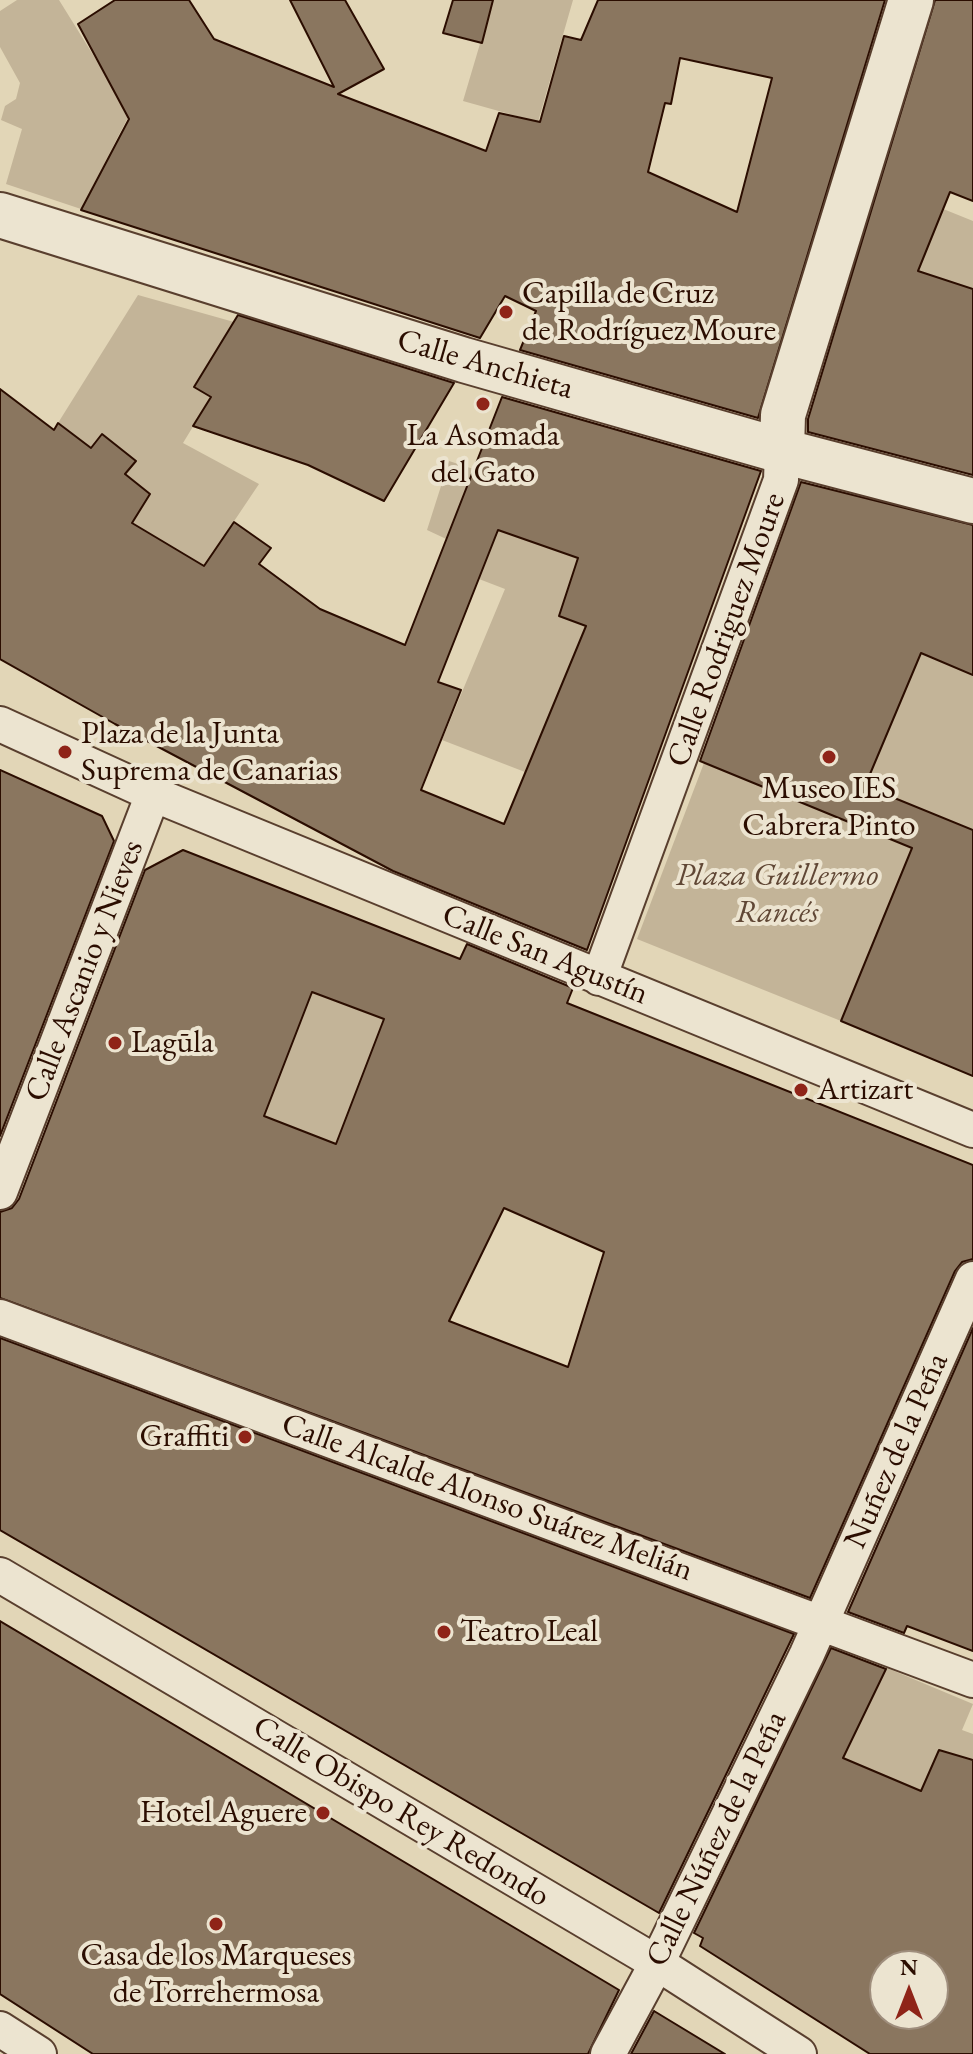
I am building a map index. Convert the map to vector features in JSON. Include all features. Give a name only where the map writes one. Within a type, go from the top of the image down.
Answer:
[{"type":"street","name":"Calle Rodriguez Moure","points":[[599,978],[781,480],[783,415],[911,0]]},
{"type":"street","name":"Calle Anchieta","points":[[0,215],[464,360],[782,451],[973,501]]},
{"type":"street","name":"Calle San Agustín","points":[[0,724],[118,780],[973,1130]]},
{"type":"street","name":"Calle Ascanio y Nieves","points":[[0,1192],[153,794]]},
{"type":"street","name":"Nuñez de la Peña","points":[[822,1622],[973,1279]]},
{"type":"street","name":"Calle Alcalde Alonso Suárez Melián","points":[[0,1317],[973,1680]]},
{"type":"street","name":"Calle Obispo Rey Redondo","points":[[0,1575],[657,1963],[799,2054]]},
{"type":"street","name":"Calle Núñez de la Peña","points":[[608,2054],[657,1963],[822,1622]]},
{"type":"street","points":[[0,2029],[39,2054]]},
{"type":"green space","points":[[17,0],[59,0],[100,66],[181,14],[81,209],[6,184],[22,129],[1,120],[5,106],[16,99],[20,83],[0,47],[0,11]]},
{"type":"green space","points":[[493,0],[573,0],[538,122],[463,101]]},
{"type":"green space","points":[[921,200],[973,221],[973,290],[899,265]]},
{"type":"green space","points":[[138,295],[234,322],[195,387],[211,397],[183,443],[259,484],[204,566],[132,523],[125,474],[136,461],[102,434],[91,448],[58,423]]},
{"type":"green space","points":[[449,461],[501,478],[578,558],[559,616],[586,626],[525,772],[442,740],[505,589],[479,579],[487,558],[427,530]]},
{"type":"green space","points":[[921,653],[973,675],[973,830],[865,786]]},
{"type":"green space","name":"Plaza Guillermo Rancés","points":[[704,763],[912,848],[841,1021],[637,939]]},
{"type":"green space","points":[[321,967],[384,1019],[336,1144],[205,1094]]},
{"type":"green space","points":[[887,1668],[973,1704],[962,1730],[973,1734],[973,1760],[921,1791],[843,1758]]},
{"type":"building","points":[[115,0],[189,0],[214,39],[334,87],[290,0],[345,0],[384,69],[338,94],[486,151],[499,113],[540,122],[564,36],[581,40],[598,0],[885,0],[758,418],[520,350],[536,311],[505,296],[480,338],[81,210],[129,119],[78,24]],"holes":[[[680,58],[772,78],[737,212],[648,172],[665,103],[671,104]]]},
{"type":"building","points":[[453,0],[493,0],[482,43],[443,33]]},
{"type":"building","points":[[935,0],[973,0],[973,201],[950,192],[918,271],[973,289],[973,475],[808,432],[808,419]]},
{"type":"building","points":[[238,315],[454,383],[384,501],[308,465],[193,426],[211,397],[194,387]]},
{"type":"building","points":[[0,389],[54,430],[58,423],[91,448],[102,434],[136,461],[125,474],[150,494],[132,523],[204,566],[234,522],[271,548],[259,564],[320,609],[405,645],[502,397],[761,471],[587,950],[393,871],[115,724],[0,659]],"holes":[[[498,530],[578,558],[559,616],[586,626],[504,824],[421,790],[461,690],[438,682]]]},
{"type":"building","points":[[801,482],[973,525],[973,675],[921,653],[865,786],[973,830],[973,1076],[841,1021],[912,848],[700,761]]},
{"type":"building","points":[[0,770],[102,816],[114,841],[0,1136]]},
{"type":"building","points":[[183,850],[460,959],[467,944],[573,988],[567,1003],[973,1165],[973,1259],[962,1262],[955,1271],[810,1598],[0,1298],[0,1212],[12,1208],[19,1199],[145,870]],"holes":[[[312,992],[384,1019],[336,1144],[264,1116]],[[504,1208],[604,1252],[568,1367],[449,1321]]]},
{"type":"building","points":[[973,1328],[973,1651],[907,1626],[904,1633],[848,1612]]},
{"type":"building","points":[[0,1338],[794,1634],[659,1913],[0,1530]]},
{"type":"building","points":[[0,1621],[619,1990],[588,2054],[93,2054],[0,1994]]},
{"type":"building","points":[[831,1648],[886,1669],[843,1758],[921,1791],[939,1750],[973,1760],[973,2054],[870,2054],[700,1946],[703,1938],[694,1933]]},
{"type":"building","points":[[654,2011],[725,2054],[631,2054]]},
{"type":"place","name":"Capilla de Cruz de Rodríguez Moure","points":[[506,312]]},
{"type":"place","name":"La Asomada del Gato","points":[[483,404]]},
{"type":"place","name":"Plaza de la Junta Suprema de Canarias","points":[[65,752]]},
{"type":"place","name":"Museo IES Cabrera Pinto","points":[[829,757]]},
{"type":"place","name":"Lagūla","points":[[115,1043]]},
{"type":"place","name":"Artizart","points":[[801,1090]]},
{"type":"place","name":"Graffiti","points":[[245,1437]]},
{"type":"place","name":"Teatro Leal","points":[[444,1632]]},
{"type":"place","name":"Hotel Aguere","points":[[323,1813]]},
{"type":"place","name":"Casa de los Marqueses de Torrehermosa","points":[[216,1924]]}]
